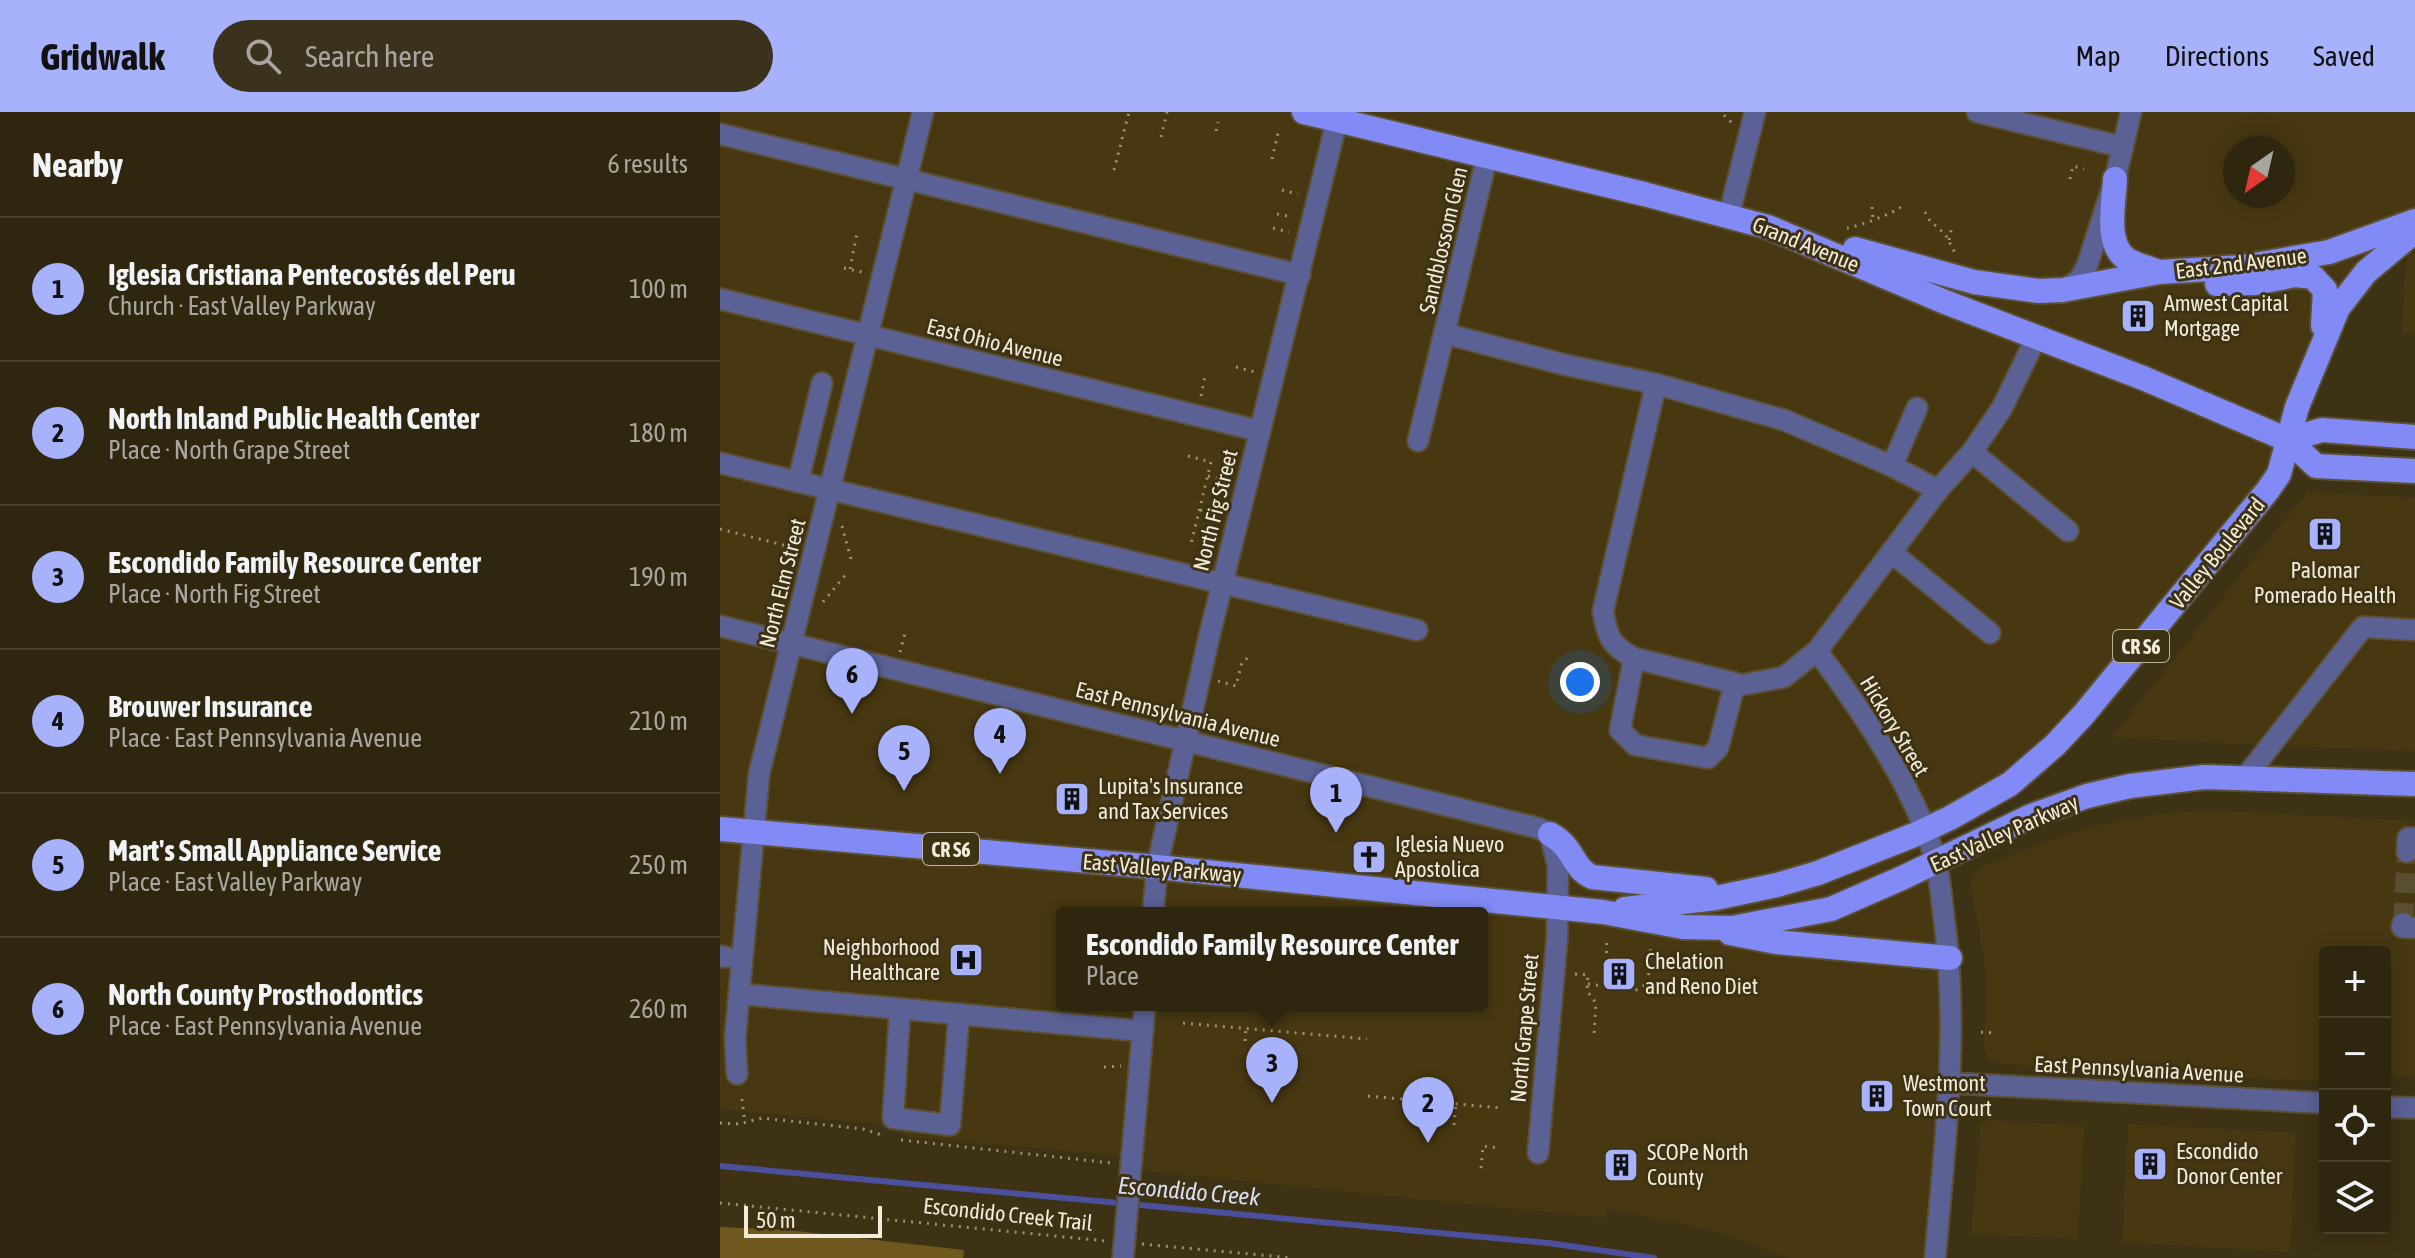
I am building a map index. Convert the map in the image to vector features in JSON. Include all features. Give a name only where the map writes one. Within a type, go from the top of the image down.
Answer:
[{"type":"main road","name":"Grand Avenue","points":[[1304,112],[1338,116],[1487,157],[1729,215],[1792,236],[1945,302],[2143,378],[2288,440],[2316,466],[2415,471]]},
{"type":"main road","points":[[2115,179],[2113,234],[2116,247],[2126,259],[2159,272]]},
{"type":"main road","name":"East 2nd Avenue","points":[[1792,236],[1987,284],[2039,291],[2063,290],[2159,272],[2243,267],[2329,252],[2415,221]]},
{"type":"main road","name":"CR S6","points":[[2288,440],[2297,407],[2338,308],[2366,272],[2415,231]]},
{"type":"main road","name":"East 2nd Avenue","points":[[2187,285],[2255,283],[2295,275],[2313,277],[2325,290],[2327,298],[2319,352]]},
{"type":"main road","points":[[2288,440],[2322,430],[2415,437]]},
{"type":"main road","name":"Valley Boulevard","points":[[1954,816],[2010,784],[2055,745],[2084,714],[2268,490],[2279,474],[2288,440]]},
{"type":"main road","name":"East Valley Parkway","points":[[720,829],[1157,867],[1603,912],[1700,928],[1732,928],[1831,909],[2031,816],[2087,796],[2130,786],[2204,777],[2415,784]]},
{"type":"main road","name":"East Valley Parkway","points":[[1603,912],[1744,892],[1818,873],[1954,816]]},
{"type":"main road","points":[[1550,834],[1562,840],[1581,871],[1592,877],[1744,892]]},
{"type":"main road","points":[[1700,928],[1776,942],[1950,958]]},
{"type":"street","name":"North Elm Street","points":[[737,1074],[735,1039],[759,774],[923,112]]},
{"type":"street","points":[[1729,215],[1755,112]]},
{"type":"street","points":[[1977,112],[2123,147]]},
{"type":"street","points":[[2063,290],[2079,280],[2087,266],[2115,179],[2131,112]]},
{"type":"street","name":"North Fig Street","points":[[1154,907],[1157,867],[1222,582],[1338,116]]},
{"type":"street","points":[[720,134],[1300,275]]},
{"type":"street","name":"Sandblossom Glen","points":[[1418,441],[1487,157]]},
{"type":"street","name":"East Ohio Avenue","points":[[720,299],[1260,431]]},
{"type":"street","points":[[1446,334],[1656,384],[1784,420],[1892,466],[1938,490]]},
{"type":"street","points":[[1656,384],[1603,611],[1607,636],[1621,651],[1634,658],[1742,685],[1784,677],[1817,651],[1938,490],[1972,452],[2002,408],[2036,338]]},
{"type":"street","points":[[798,482],[822,383]]},
{"type":"street","points":[[1892,466],[1917,408]]},
{"type":"street","points":[[1972,452],[2068,531]]},
{"type":"street","points":[[720,463],[1417,630]]},
{"type":"street","points":[[1891,552],[1990,633]]},
{"type":"street","name":"East Pennsylvania Avenue","points":[[720,626],[1538,828],[1550,834]]},
{"type":"street","points":[[2245,778],[2363,627],[2415,630]]},
{"type":"street","name":"Hickory Street","points":[[1817,651],[1855,702],[1918,812],[1936,862],[1950,958],[1951,1083],[1935,1258]]},
{"type":"street","points":[[1634,658],[1620,730],[1635,745],[1708,758],[1718,748],[1735,683]]},
{"type":"street","points":[[1550,834],[1558,866],[1557,908]]},
{"type":"street","name":"North Grape Street","points":[[1538,1153],[1557,908]]},
{"type":"street","points":[[739,994],[1142,1031]]},
{"type":"street","points":[[900,1009],[893,1118],[950,1125],[959,1014]]},
{"type":"street","points":[[1124,1245],[1144,1011]]},
{"type":"street","name":"East Pennsylvania Avenue","points":[[1951,1083],[2319,1103]]},
{"type":"street","points":[[2391,1107],[2415,1108]]},
{"type":"path","points":[[1114,170],[1129,112]]},
{"type":"path","points":[[1161,137],[1167,112]]},
{"type":"path","points":[[1724,115],[1733,124]]},
{"type":"path","points":[[1216,131],[1218,122]]},
{"type":"path","points":[[1272,159],[1278,133]]},
{"type":"path","points":[[2070,179],[2073,166],[2084,169]]},
{"type":"path","points":[[1282,190],[1302,195]]},
{"type":"path","points":[[1847,228],[1898,211],[1902,206]]},
{"type":"path","points":[[1872,207],[1873,219]]},
{"type":"path","points":[[1925,212],[1960,258]]},
{"type":"path","points":[[1277,214],[1296,218]]},
{"type":"path","points":[[1949,240],[1952,226]]},
{"type":"path","points":[[1273,228],[1293,233]]},
{"type":"path","points":[[850,269],[857,233]]},
{"type":"path","points":[[844,268],[866,273]]},
{"type":"path","points":[[1236,367],[1258,373]]},
{"type":"path","points":[[1201,396],[1205,376]]},
{"type":"path","points":[[1188,456],[1211,462],[1191,544]]},
{"type":"path","points":[[1208,476],[1232,481]]},
{"type":"path","points":[[1199,510],[1223,516]]},
{"type":"path","points":[[841,522],[851,559]]},
{"type":"path","points":[[720,529],[798,549]]},
{"type":"path","points":[[821,605],[847,573]]},
{"type":"path","points":[[900,652],[905,633]]},
{"type":"path","points":[[1218,681],[1236,686],[1242,662],[1249,657]]},
{"type":"path","points":[[1606,961],[1607,942]]},
{"type":"path","points":[[1648,983],[1651,945]]},
{"type":"path","points":[[1575,974],[1588,975],[1587,991],[1596,1003],[1594,1035]]},
{"type":"path","points":[[1588,984],[1636,990],[1648,983],[1668,985]]},
{"type":"path","points":[[1183,1023],[1367,1039]]},
{"type":"path","points":[[1245,1041],[1246,1028]]},
{"type":"path","points":[[1981,1032],[1994,1033]]},
{"type":"path","points":[[1104,1067],[1121,1066]]},
{"type":"path","points":[[1368,1096],[1502,1108]]},
{"type":"path","points":[[742,1099],[745,1123]]},
{"type":"path","points":[[1454,1125],[1456,1104]]},
{"type":"path","points":[[1481,1168],[1483,1146],[1499,1148]]},
{"type":"path","name":"Escondido Creek Trail","points":[[720,1203],[1124,1245],[1293,1258]]},
{"type":"shaded area","points":[[720,112],[2415,112],[2415,231],[2366,271],[2279,474],[2116,678],[1958,814],[1929,847],[1891,867],[1932,853],[1950,958],[1935,1258],[1791,1258],[1706,1229],[1607,1209],[1605,1218],[1147,1171],[1115,1155],[910,1137],[870,1123],[720,1109]]},
{"type":"shaded area","points":[[2415,252],[2415,333],[2401,335],[2406,261]]},
{"type":"shaded area","points":[[2307,492],[2415,498],[2415,619],[2362,617],[2260,745],[2112,737]]},
{"type":"shaded area","points":[[2367,631],[2415,634],[2415,751],[2279,746]]},
{"type":"shaded area","points":[[2205,810],[2415,821],[2415,1077],[2391,1075],[2391,946],[2319,946],[2319,1082],[2005,1064],[1987,1059],[1984,1048],[1986,982],[1970,882],[1976,871],[1989,863],[2089,827],[2152,815]]},
{"type":"shaded area","points":[[1987,1120],[2084,1126],[2078,1239],[1971,1234],[1981,1125]]},
{"type":"shaded area","points":[[2128,1124],[2296,1133],[2290,1252],[2122,1242]]},
{"type":"shaded area","points":[[720,1227],[788,1230],[964,1250],[963,1258],[720,1258]]},
{"type":"waterway","name":"Escondido Creek","points":[[720,1166],[1548,1243],[1654,1258]]},
{"type":"tunnel","points":[[2403,923],[2407,852]]},
{"type":"place","name":"Amwest Capital Mortgage","points":[[2138,316]]},
{"type":"place","name":"Palomar Pomerado Health","points":[[2325,534]]},
{"type":"place","name":"North County Prosthodontics","points":[[852,714]]},
{"type":"place","name":"Brouwer Insurance","points":[[1000,774]]},
{"type":"place","name":"Mart's Small Appliance Service","points":[[904,791]]},
{"type":"place","name":"Lupita's Insurance and Tax Services","points":[[1072,799]]},
{"type":"place","name":"Iglesia Cristiana Pentecostés del Peru","points":[[1336,833]]},
{"type":"place","name":"Iglesia Nuevo Apostolica","points":[[1369,857]]},
{"type":"place","name":"Neighborhood Healthcare","points":[[966,960]]},
{"type":"place","name":"Chelation and Reno Diet","points":[[1619,974]]},
{"type":"place","name":"Westmont Town Court","points":[[1877,1096]]},
{"type":"place","name":"Escondido Family Resource Center","points":[[1272,1103]]},
{"type":"place","name":"North Inland Public Health Center","points":[[1428,1143]]},
{"type":"place","name":"Escondido Donor Center","points":[[2150,1164]]},
{"type":"place","name":"SCOPe North County","points":[[1621,1165]]}]
